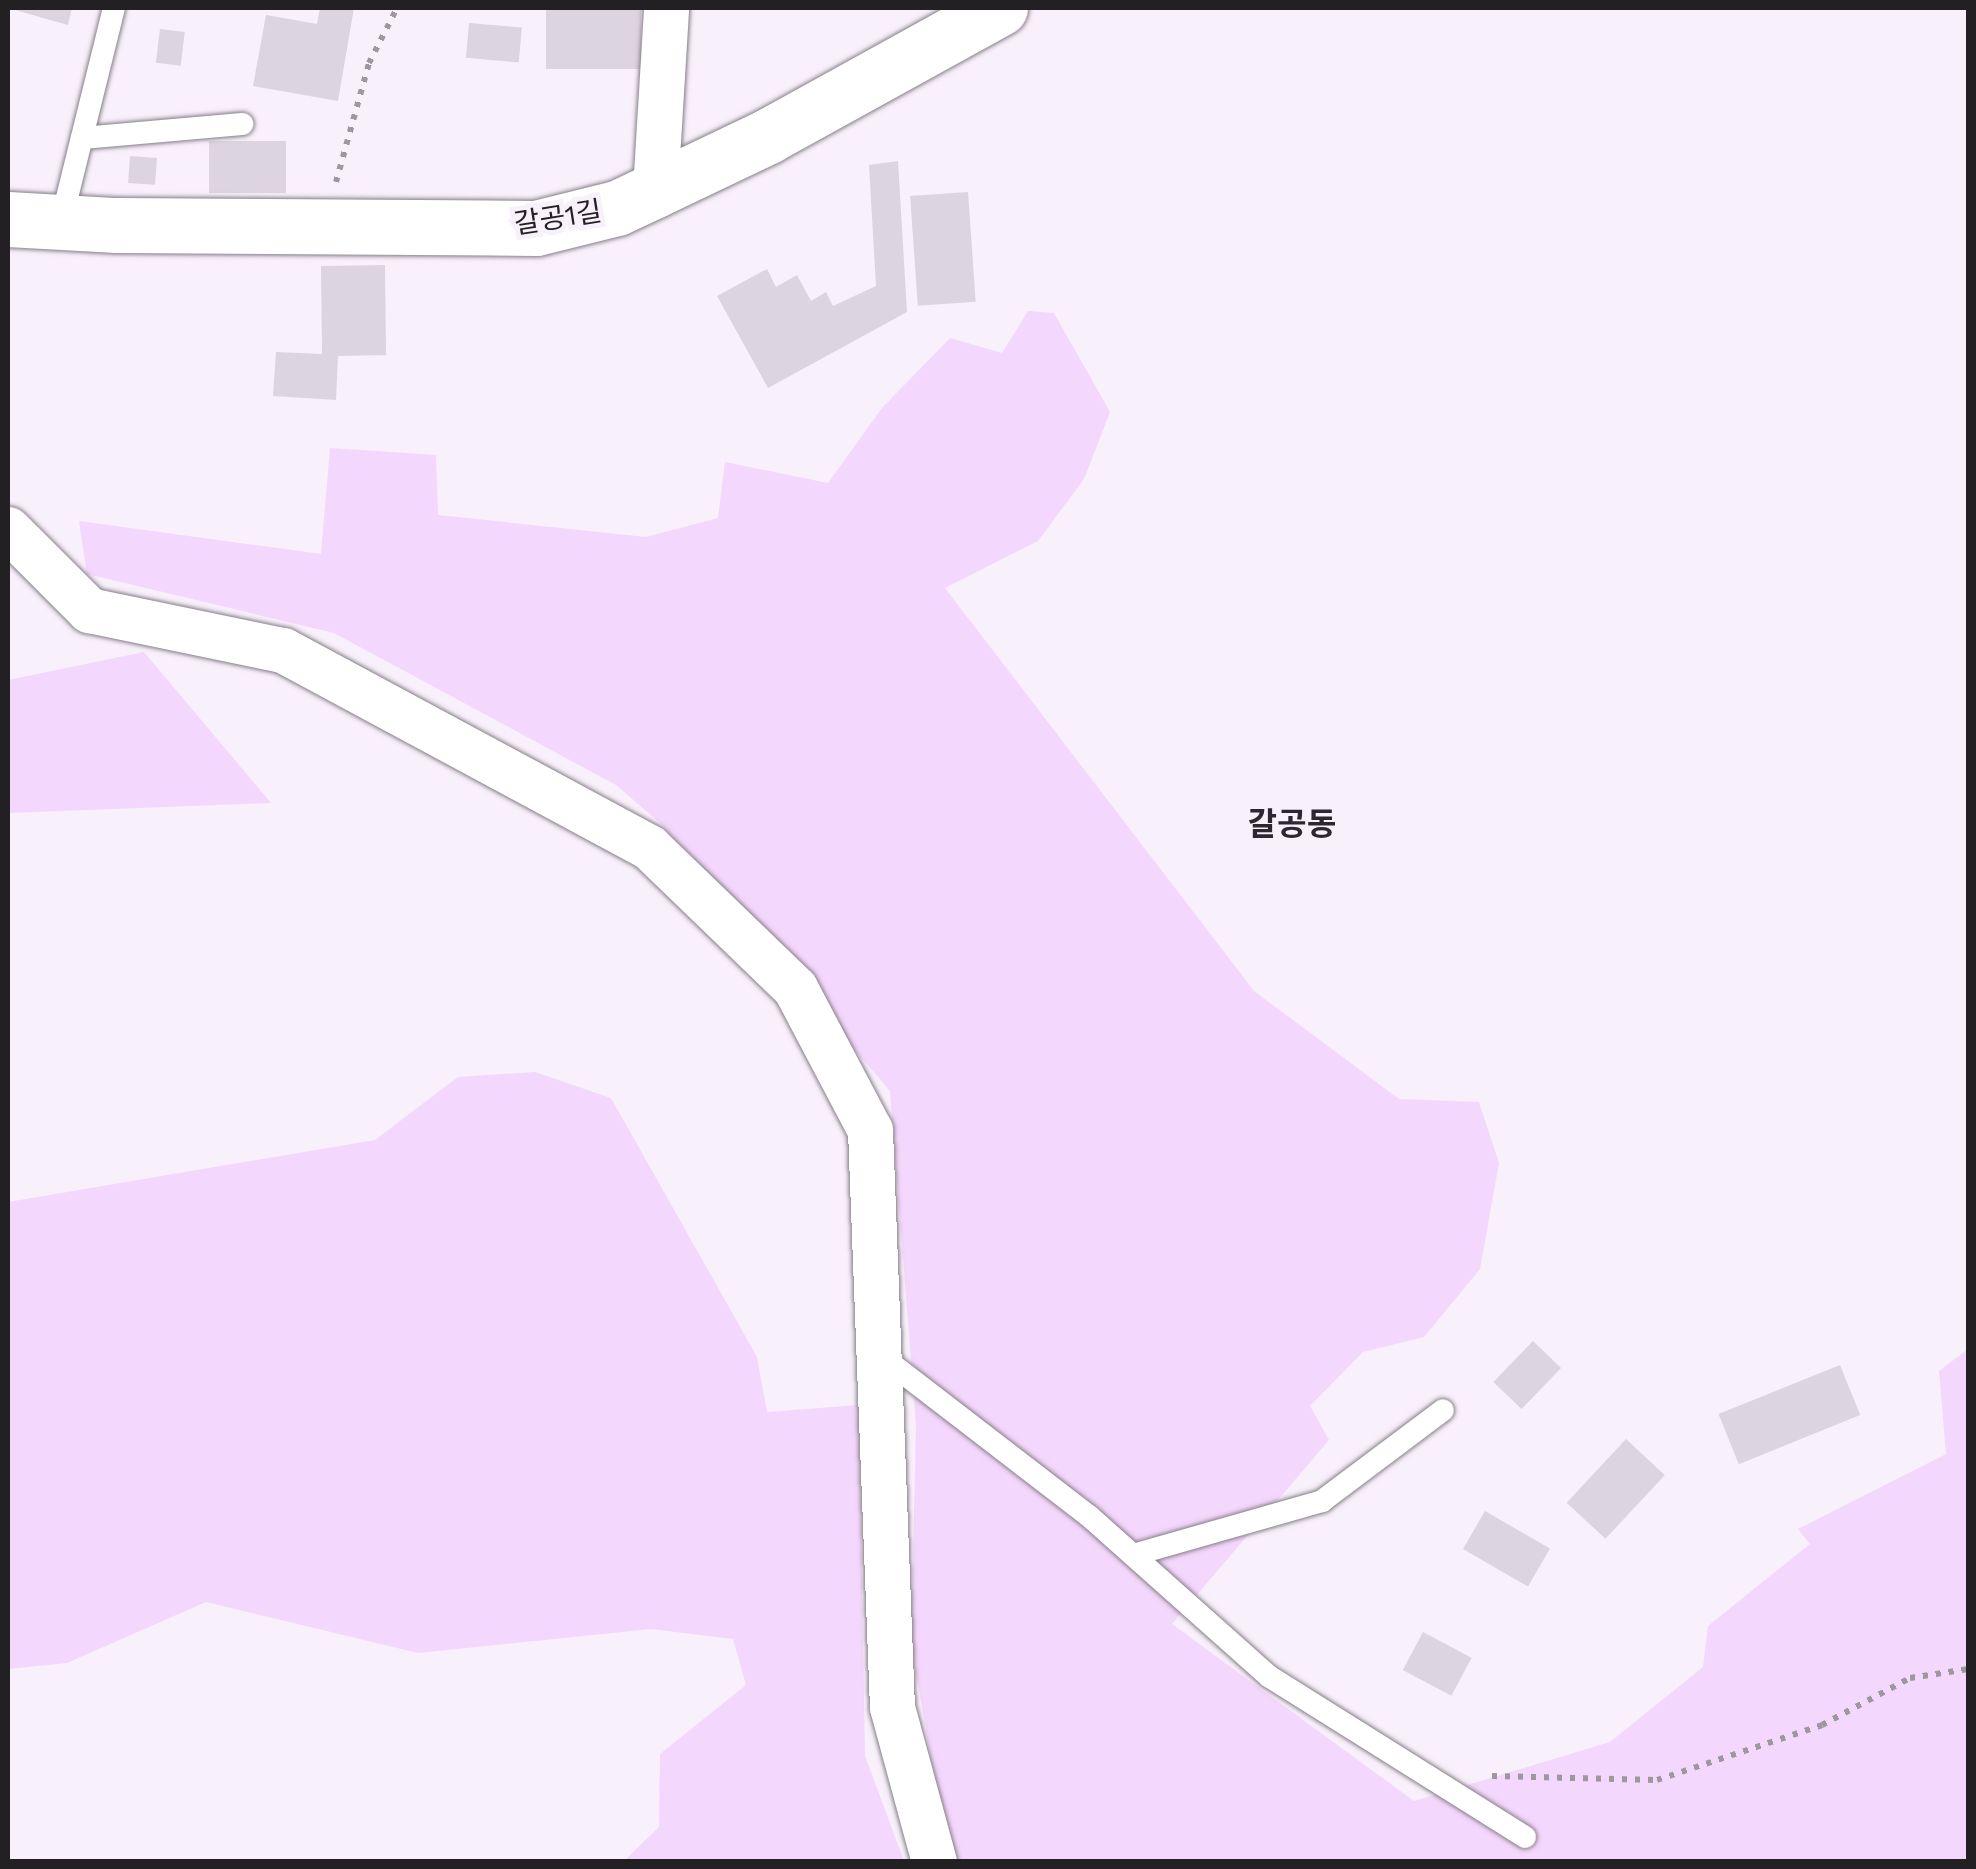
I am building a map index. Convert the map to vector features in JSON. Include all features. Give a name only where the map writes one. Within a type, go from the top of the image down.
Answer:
[{"type":"street","points":[[655,190],[666,8]]},
{"type":"street","name":"갈공1길","points":[[8,219],[536,228],[617,208],[655,190],[768,136],[1000,8]]},
{"type":"street","points":[[8,528],[90,610],[283,650],[650,847],[795,988],[870,1130],[892,1707],[934,1862]]},
{"type":"lane","points":[[61,222],[114,8]]},
{"type":"lane","points":[[82,138],[242,124]]},
{"type":"lane","points":[[881,1356],[1089,1516],[1270,1678],[1526,1837]]},
{"type":"lane","points":[[1133,1555],[1322,1501],[1444,1410]]},
{"type":"path","points":[[324,227],[369,63],[397,8]]},
{"type":"path","points":[[1489,1775],[1528,1780],[1657,1780],[1822,1725],[1910,1678],[1968,1668]]},
{"type":"shaded area","points":[[1028,311],[1054,313],[1110,412],[1084,479],[1038,541],[945,588],[1254,991],[1399,1099],[1479,1102],[1499,1163],[1480,1269],[1424,1337],[1363,1352],[1310,1406],[1329,1440],[1172,1624],[1414,1801],[1610,1742],[1703,1667],[1708,1626],[1810,1544],[1798,1529],[1946,1454],[1939,1371],[1968,1349],[1968,1852],[1964,1861],[958,1861],[938,1799],[911,1644],[916,1425],[890,1091],[660,823],[616,785],[334,633],[87,574],[79,521],[321,554],[330,448],[436,455],[438,515],[646,537],[718,518],[725,462],[828,483],[882,408],[950,338],[1002,353]]},
{"type":"shaded area","points":[[144,652],[271,803],[8,813],[8,680]]},
{"type":"shaded area","points":[[535,1072],[611,1098],[757,1357],[767,1412],[859,1405],[865,1756],[904,1861],[624,1861],[659,1827],[660,1754],[746,1685],[733,1639],[651,1629],[418,1653],[206,1602],[67,1663],[8,1669],[8,1202],[375,1140],[458,1077]]},
{"type":"building","points":[[8,8],[72,8],[68,25]]},
{"type":"building","points":[[320,8],[354,8],[338,101],[253,86],[266,15],[317,24]]},
{"type":"building","points":[[546,8],[641,8],[641,69],[546,69]]},
{"type":"building","points":[[469,23],[522,28],[519,62],[466,58]]},
{"type":"building","points":[[160,29],[185,32],[181,66],[156,63]]},
{"type":"building","points":[[209,141],[286,141],[286,193],[209,193]]},
{"type":"building","points":[[130,156],[157,158],[155,185],[128,183]]},
{"type":"building","points":[[898,161],[907,312],[768,388],[717,296],[767,269],[776,287],[797,275],[811,301],[826,292],[833,306],[876,286],[869,165]]},
{"type":"building","points":[[968,192],[976,302],[918,306],[910,196]]},
{"type":"building","points":[[385,265],[386,355],[338,356],[336,400],[273,396],[276,352],[322,354],[321,266]]},
{"type":"building","points":[[1533,1341],[1561,1368],[1521,1409],[1493,1382]]},
{"type":"building","points":[[1840,1365],[1860,1415],[1739,1464],[1719,1414]]},
{"type":"building","points":[[1626,1439],[1665,1475],[1605,1539],[1567,1503]]},
{"type":"building","points":[[1485,1511],[1550,1548],[1528,1587],[1463,1549]]},
{"type":"building","points":[[1423,1632],[1472,1658],[1451,1696],[1403,1670]]},
{"type":"district","name":"갈공동","points":[[1292,824]]}]
